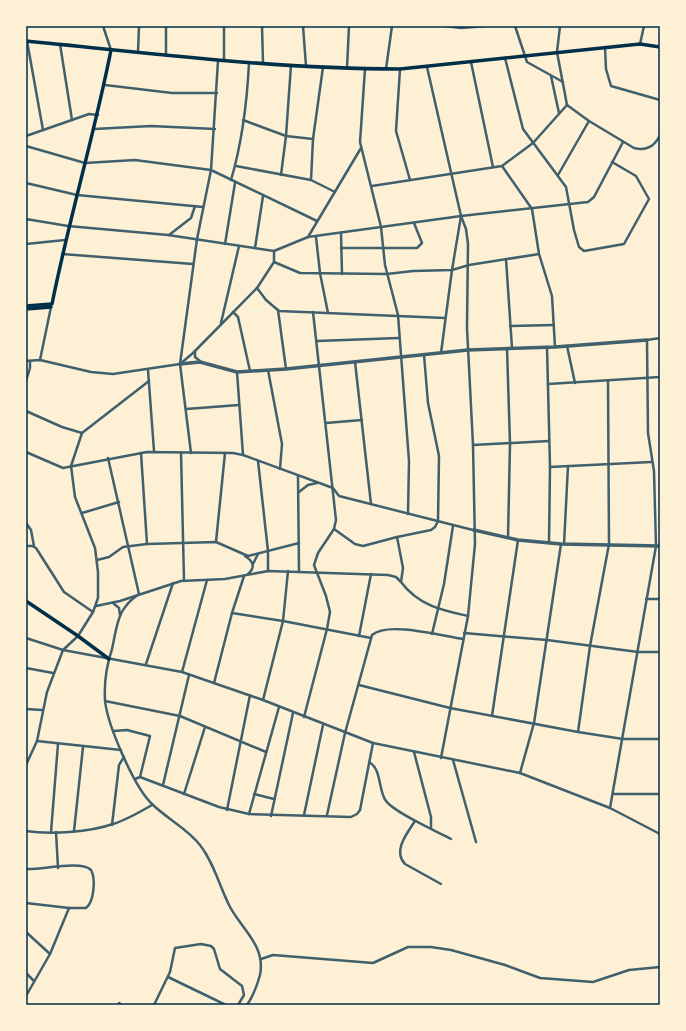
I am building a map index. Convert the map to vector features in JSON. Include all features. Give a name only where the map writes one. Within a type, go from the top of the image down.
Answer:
[{"type":"main road","points":[[26,41],[224,62],[365,69],[427,67],[640,44],[660,47]]},
{"type":"main road","points":[[51,306],[68,226],[98,115],[111,50]]},
{"type":"main road","points":[[26,306],[51,306]]},
{"type":"main road","points":[[26,309],[51,306]]},
{"type":"main road","points":[[26,601],[109,659]]},
{"type":"street","points":[[103,26],[111,50]]},
{"type":"street","points":[[138,53],[139,26]]},
{"type":"street","points":[[166,26],[166,55]]},
{"type":"street","points":[[224,26],[224,62]]},
{"type":"street","points":[[262,26],[263,63]]},
{"type":"street","points":[[303,26],[306,66]]},
{"type":"street","points":[[347,68],[350,26]]},
{"type":"street","points":[[386,69],[392,26]]},
{"type":"street","points":[[444,26],[461,28],[486,26]]},
{"type":"street","points":[[515,26],[527,62],[563,82]]},
{"type":"street","points":[[560,26],[557,52],[566,105],[589,121],[634,148],[643,149],[653,145],[660,135]]},
{"type":"street","points":[[640,44],[644,26]]},
{"type":"street","points":[[26,41],[42,130]]},
{"type":"street","points":[[60,44],[72,120]]},
{"type":"street","points":[[606,47],[606,69],[611,86],[660,100]]},
{"type":"street","points":[[505,58],[523,129],[566,187],[574,230],[582,251],[586,252],[626,243],[648,197],[633,173],[612,162]]},
{"type":"street","points":[[191,453],[180,364],[193,264],[211,170],[215,129],[218,61]]},
{"type":"street","points":[[471,62],[493,168]]},
{"type":"street","points":[[231,180],[236,166],[249,63]]},
{"type":"street","points":[[281,175],[286,136],[291,65]]},
{"type":"street","points":[[311,180],[313,139],[323,66]]},
{"type":"street","points":[[427,67],[453,174],[461,216],[468,236],[468,350],[474,445],[475,544],[468,616],[441,758]]},
{"type":"street","points":[[365,69],[360,127],[361,148],[372,186],[381,227],[387,274],[398,315],[409,461],[408,514]]},
{"type":"street","points":[[400,69],[396,131],[410,180]]},
{"type":"street","points":[[551,76],[559,113]]},
{"type":"street","points":[[105,85],[172,93],[217,93]]},
{"type":"street","points":[[372,186],[502,166],[533,143],[566,105]]},
{"type":"street","points":[[26,136],[89,114],[98,115]]},
{"type":"street","points":[[243,120],[286,136],[313,139]]},
{"type":"street","points":[[558,175],[589,121]]},
{"type":"street","points":[[94,129],[151,126],[215,129]]},
{"type":"street","points":[[26,219],[68,226],[168,235],[274,251],[308,237],[461,216],[585,203],[593,199],[623,142]]},
{"type":"street","points":[[26,146],[85,163],[135,160],[211,170],[317,221]]},
{"type":"street","points":[[308,237],[361,148]]},
{"type":"street","points":[[236,166],[311,180],[335,192]]},
{"type":"street","points":[[502,166],[532,209],[539,254],[552,293],[555,347]]},
{"type":"street","points":[[225,244],[235,182]]},
{"type":"street","points":[[26,183],[77,195],[204,207]]},
{"type":"street","points":[[255,248],[263,196]]},
{"type":"street","points":[[168,235],[191,218],[194,206]]},
{"type":"street","points":[[441,353],[461,216]]},
{"type":"street","points":[[341,248],[419,248],[422,243],[414,223]]},
{"type":"street","points":[[341,233],[342,274]]},
{"type":"street","points":[[316,236],[320,274],[328,313]]},
{"type":"street","points":[[26,244],[65,240]]},
{"type":"street","points":[[221,324],[239,246]]},
{"type":"street","points":[[180,364],[195,351],[257,288],[274,262],[274,251]]},
{"type":"street","points":[[62,254],[193,264]]},
{"type":"street","points":[[274,262],[300,273],[387,274],[452,270],[469,265],[539,254]]},
{"type":"street","points":[[506,259],[510,326],[508,538]]},
{"type":"street","points":[[257,288],[278,310],[286,369]]},
{"type":"street","points":[[40,360],[51,306]]},
{"type":"street","points":[[278,310],[446,318]]},
{"type":"street","points":[[233,312],[238,317],[250,371]]},
{"type":"street","points":[[304,717],[327,629],[329,608],[314,565],[317,556],[334,529],[336,520],[313,312]]},
{"type":"street","points":[[510,326],[554,325]]},
{"type":"street","points":[[317,340],[399,338]]},
{"type":"street","points":[[26,361],[40,360],[103,373],[148,370],[200,362],[237,372],[320,366],[468,350],[555,347],[660,338]]},
{"type":"street","points":[[610,808],[624,739],[646,599],[658,546],[654,475],[648,434],[647,340]]},
{"type":"street","points":[[567,346],[575,383]]},
{"type":"street","points":[[547,347],[550,466],[549,543]]},
{"type":"street","points":[[195,351],[195,357],[200,362]]},
{"type":"street","points":[[334,529],[362,546],[430,530],[435,527],[438,521],[439,456],[428,403],[424,355]]},
{"type":"street","points":[[26,381],[30,368],[30,361]]},
{"type":"street","points":[[355,362],[371,505]]},
{"type":"street","points":[[148,370],[154,452]]},
{"type":"street","points":[[268,370],[282,444],[280,469]]},
{"type":"street","points":[[237,372],[243,455]]},
{"type":"street","points":[[548,384],[660,377]]},
{"type":"street","points":[[26,765],[37,742],[42,710],[53,673],[63,650],[78,636],[93,612],[96,606],[98,594],[97,560],[93,541],[75,497],[71,466],[82,433],[149,380]]},
{"type":"street","points":[[578,732],[590,646],[603,568],[609,544],[608,381]]},
{"type":"street","points":[[186,409],[239,405]]},
{"type":"street","points":[[26,411],[62,427],[82,433]]},
{"type":"street","points":[[326,424],[362,420]]},
{"type":"street","points":[[474,445],[549,441]]},
{"type":"street","points":[[26,452],[61,468],[108,458],[154,452],[225,453],[243,455],[332,488],[339,496],[453,526],[518,540],[563,544],[658,546]]},
{"type":"street","points":[[141,453],[147,544]]},
{"type":"street","points":[[181,453],[184,580]]},
{"type":"street","points":[[216,542],[225,453]]},
{"type":"street","points":[[108,458],[140,594]]},
{"type":"street","points":[[258,461],[268,551],[268,571]]},
{"type":"street","points":[[550,466],[652,462]]},
{"type":"street","points":[[520,773],[534,724],[563,544],[568,466]]},
{"type":"street","points":[[298,476],[299,571]]},
{"type":"street","points":[[299,494],[301,490],[308,485],[319,483]]},
{"type":"street","points":[[82,513],[119,502]]},
{"type":"street","points":[[26,523],[32,534],[34,546],[64,592],[93,612]]},
{"type":"street","points":[[432,634],[447,569],[453,526]]},
{"type":"street","points":[[397,537],[403,568],[401,582]]},
{"type":"street","points":[[492,716],[518,540]]},
{"type":"street","points":[[97,560],[106,558],[121,548],[128,546],[184,542],[216,542],[243,554],[250,560],[254,571],[257,573]]},
{"type":"street","points":[[243,554],[251,555],[299,543]]},
{"type":"street","points":[[26,546],[34,546]]},
{"type":"street","points":[[243,576],[250,573],[256,556],[268,551]]},
{"type":"street","points":[[96,606],[111,603],[184,580],[207,580],[243,576],[268,571],[299,571],[391,575],[401,582],[417,598],[438,609],[468,616]]},
{"type":"street","points":[[263,700],[283,621],[288,571]]},
{"type":"street","points":[[360,636],[371,574]]},
{"type":"street","points":[[214,683],[243,576]]},
{"type":"street","points":[[182,672],[207,580]]},
{"type":"street","points":[[146,664],[173,583]]},
{"type":"street","points":[[140,594],[126,605],[120,618],[109,659],[105,701],[121,750],[135,779],[153,805],[192,836],[201,846],[216,875],[229,906],[256,944],[261,959],[259,979],[254,994],[247,1005]]},
{"type":"street","points":[[646,599],[660,599]]},
{"type":"street","points":[[111,603],[116,604],[119,608],[120,618]]},
{"type":"street","points":[[232,614],[283,621],[370,638]]},
{"type":"street","points":[[327,815],[345,733],[359,685],[370,638],[375,632],[388,629],[463,639]]},
{"type":"street","points":[[464,633],[547,640],[638,652],[660,652]]},
{"type":"street","points":[[26,638],[63,650],[109,659],[146,664],[182,672],[250,695],[323,725],[373,743],[520,773],[610,808],[660,834]]},
{"type":"street","points":[[26,668],[53,673]]},
{"type":"street","points":[[163,785],[190,675]]},
{"type":"street","points":[[359,685],[450,708],[578,732],[624,739],[660,739]]},
{"type":"street","points":[[227,810],[250,695]]},
{"type":"street","points":[[105,701],[180,716],[266,752]]},
{"type":"street","points":[[249,814],[279,707]]},
{"type":"street","points":[[26,709],[42,710]]},
{"type":"street","points":[[271,816],[294,713]]},
{"type":"street","points":[[304,815],[323,725]]},
{"type":"street","points":[[184,794],[205,727]]},
{"type":"street","points":[[114,730],[127,730],[150,736],[140,778]]},
{"type":"street","points":[[37,742],[121,750]]},
{"type":"street","points":[[135,779],[140,778],[163,785],[227,810],[249,814],[271,816],[354,816],[360,810],[373,743]]},
{"type":"street","points":[[51,832],[58,744]]},
{"type":"street","points":[[74,831],[83,747]]},
{"type":"street","points":[[414,752],[431,820],[431,828]]},
{"type":"street","points":[[112,825],[119,765],[124,757]]},
{"type":"street","points":[[453,760],[476,842]]},
{"type":"street","points":[[369,762],[375,767],[386,801],[415,821],[451,839]]},
{"type":"street","points":[[254,794],[274,799]]},
{"type":"street","points":[[614,794],[660,794]]},
{"type":"street","points":[[26,831],[74,831],[112,825],[153,805]]},
{"type":"street","points":[[415,821],[404,839],[399,852],[400,858],[404,864],[440,884]]},
{"type":"street","points":[[56,832],[58,868]]},
{"type":"street","points":[[26,869],[84,866],[90,869],[94,875],[89,905],[86,908],[69,908],[26,903]]},
{"type":"street","points":[[26,996],[50,954],[69,908]]},
{"type":"street","points":[[26,932],[50,954]]},
{"type":"street","points":[[154,1005],[168,977],[175,948],[200,944],[214,948],[220,969],[238,981],[244,989],[244,995],[238,1005]]},
{"type":"street","points":[[261,959],[273,955],[373,963],[408,947],[431,947],[505,964],[540,978],[593,982],[629,970],[660,967]]},
{"type":"street","points":[[26,973],[34,981]]},
{"type":"street","points":[[168,977],[226,1005]]}]
